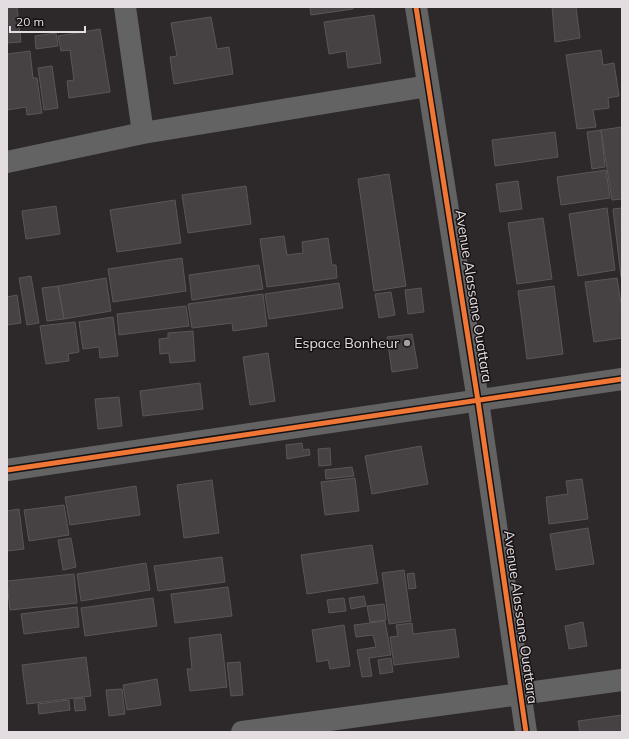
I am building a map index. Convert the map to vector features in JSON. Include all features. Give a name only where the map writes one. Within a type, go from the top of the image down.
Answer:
[{"type":"street","points":[[125,7],[143,133]]},
{"type":"street","name":"Avenue Alassane Ouattara","points":[[416,7],[478,401],[526,732]]},
{"type":"street","points":[[7,162],[143,133],[428,86]]},
{"type":"street","points":[[7,470],[622,379]]},
{"type":"street","points":[[242,732],[622,680]]},
{"type":"building","points":[[7,7],[17,7],[21,42],[7,43]]},
{"type":"building","points":[[310,7],[353,7],[353,9],[311,15]]},
{"type":"building","points":[[552,7],[576,7],[580,38],[555,42]]},
{"type":"building","points":[[374,15],[381,63],[348,68],[346,51],[329,54],[324,22]]},
{"type":"building","points":[[211,17],[217,49],[229,47],[233,74],[174,84],[170,57],[177,56],[171,23]]},
{"type":"building","points":[[100,29],[110,92],[69,98],[67,81],[74,80],[70,50],[61,51],[58,36]]},
{"type":"building","points":[[56,33],[58,46],[36,49],[35,36]]},
{"type":"building","points":[[601,50],[603,65],[614,63],[619,96],[608,98],[609,108],[593,110],[596,127],[577,129],[566,55]]},
{"type":"building","points":[[30,51],[33,78],[37,78],[42,113],[27,115],[26,107],[7,110],[7,54]]},
{"type":"building","points":[[52,66],[58,108],[44,110],[38,68]]},
{"type":"building","points":[[622,127],[622,199],[612,200],[601,130]]},
{"type":"building","points":[[601,130],[605,167],[592,169],[587,132]]},
{"type":"building","points":[[555,132],[558,157],[495,166],[492,140]]},
{"type":"building","points":[[606,170],[610,198],[561,205],[557,177]]},
{"type":"building","points":[[389,174],[406,286],[374,291],[358,179]]},
{"type":"building","points":[[518,181],[522,209],[500,212],[496,184]]},
{"type":"building","points":[[246,186],[251,224],[188,233],[182,195]]},
{"type":"building","points":[[175,200],[181,243],[117,252],[110,210]]},
{"type":"building","points":[[56,206],[60,234],[26,239],[22,211]]},
{"type":"building","points":[[607,208],[615,270],[578,276],[569,214]]},
{"type":"building","points":[[622,208],[622,276],[621,277],[613,209]]},
{"type":"building","points":[[543,218],[552,279],[517,284],[508,223]]},
{"type":"building","points":[[284,236],[287,255],[303,253],[302,242],[328,238],[332,265],[336,265],[337,278],[267,287],[260,239]]},
{"type":"building","points":[[182,258],[186,291],[113,302],[108,269]]},
{"type":"building","points":[[259,265],[263,289],[192,300],[189,275]]},
{"type":"building","points":[[31,276],[39,323],[27,325],[19,278]]},
{"type":"building","points":[[106,278],[111,311],[64,319],[58,286]]},
{"type":"building","points":[[617,278],[622,310],[622,338],[594,342],[585,282]]},
{"type":"building","points":[[339,283],[343,308],[269,319],[265,294]]},
{"type":"building","points":[[58,286],[64,319],[47,321],[42,288]]},
{"type":"building","points":[[554,286],[563,354],[527,359],[518,291]]},
{"type":"building","points":[[421,288],[424,312],[408,314],[405,290]]},
{"type":"building","points":[[391,292],[395,315],[379,318],[375,294]]},
{"type":"building","points":[[263,294],[267,326],[233,331],[232,323],[192,328],[188,304]]},
{"type":"building","points":[[17,295],[21,323],[7,325],[7,297]]},
{"type":"building","points":[[186,306],[189,326],[119,335],[117,314]]},
{"type":"building","points":[[113,317],[118,356],[100,358],[99,347],[83,349],[79,322]]},
{"type":"building","points":[[75,322],[79,352],[68,354],[69,361],[46,364],[40,326]]},
{"type":"building","points":[[193,331],[195,361],[170,363],[169,353],[160,354],[159,339],[168,338],[168,333]]},
{"type":"building","points":[[412,334],[418,368],[392,372],[387,337]]},
{"type":"building","points":[[268,353],[275,401],[250,405],[243,357]]},
{"type":"building","points":[[200,383],[203,409],[143,416],[140,391]]},
{"type":"building","points":[[119,397],[122,426],[98,429],[95,399]]},
{"type":"building","points":[[302,443],[303,450],[309,449],[310,455],[287,459],[286,445]]},
{"type":"building","points":[[421,446],[428,484],[372,494],[365,456]]},
{"type":"building","points":[[330,448],[331,465],[319,466],[318,449]]},
{"type":"building","points":[[352,467],[354,476],[326,479],[325,470]]},
{"type":"building","points":[[355,478],[359,511],[325,515],[321,482]]},
{"type":"building","points":[[582,479],[588,519],[549,524],[546,497],[568,494],[566,481]]},
{"type":"building","points":[[212,480],[219,533],[184,538],[177,485]]},
{"type":"building","points":[[136,486],[140,515],[70,525],[65,497]]},
{"type":"building","points":[[64,505],[69,535],[29,541],[24,510]]},
{"type":"building","points":[[19,509],[24,549],[7,551],[7,511]]},
{"type":"building","points":[[588,528],[594,564],[556,570],[550,534]]},
{"type":"building","points":[[71,538],[76,567],[63,570],[58,540]]},
{"type":"building","points":[[372,545],[378,583],[307,594],[301,555]]},
{"type":"building","points":[[222,557],[225,582],[158,591],[154,566]]},
{"type":"building","points":[[146,563],[150,590],[81,601],[77,574]]},
{"type":"building","points":[[404,570],[411,621],[389,624],[382,573]]},
{"type":"building","points":[[414,573],[416,588],[409,589],[407,574]]},
{"type":"building","points":[[74,574],[77,603],[10,610],[7,581]]},
{"type":"building","points":[[228,587],[232,616],[175,623],[171,594]]},
{"type":"building","points":[[364,596],[366,606],[351,609],[349,598]]},
{"type":"building","points":[[153,598],[157,626],[85,636],[81,608]]},
{"type":"building","points":[[344,598],[346,611],[329,613],[327,600]]},
{"type":"building","points":[[384,604],[386,620],[370,622],[367,606]]},
{"type":"building","points":[[77,607],[79,627],[24,634],[21,614]]},
{"type":"building","points":[[385,621],[391,655],[369,658],[372,676],[362,677],[357,650],[376,647],[373,635],[356,637],[354,625]]},
{"type":"building","points":[[583,622],[587,646],[569,649],[565,626]]},
{"type":"building","points":[[412,623],[413,634],[455,629],[459,657],[394,665],[390,637],[398,636],[396,625]]},
{"type":"building","points":[[344,625],[350,666],[330,669],[328,660],[317,662],[312,630]]},
{"type":"building","points":[[221,634],[227,687],[190,691],[187,669],[192,669],[189,638]]},
{"type":"building","points":[[86,657],[91,696],[27,704],[22,665]]},
{"type":"building","points":[[391,658],[393,672],[380,674],[378,660]]},
{"type":"building","points":[[240,662],[243,695],[231,696],[227,663]]},
{"type":"building","points":[[157,679],[161,705],[127,710],[123,685]]},
{"type":"building","points":[[122,689],[125,714],[109,716],[106,690]]},
{"type":"building","points":[[84,698],[86,710],[75,711],[74,699]]},
{"type":"building","points":[[69,700],[70,710],[39,714],[38,704]]},
{"type":"building","points":[[622,715],[622,732],[580,732],[578,721]]},
{"type":"cycle path","points":[[416,7],[478,401],[526,732]]},
{"type":"cycle path","points":[[7,470],[622,379]]},
{"type":"place","name":"Espace Bonheur","points":[[407,343]]}]
